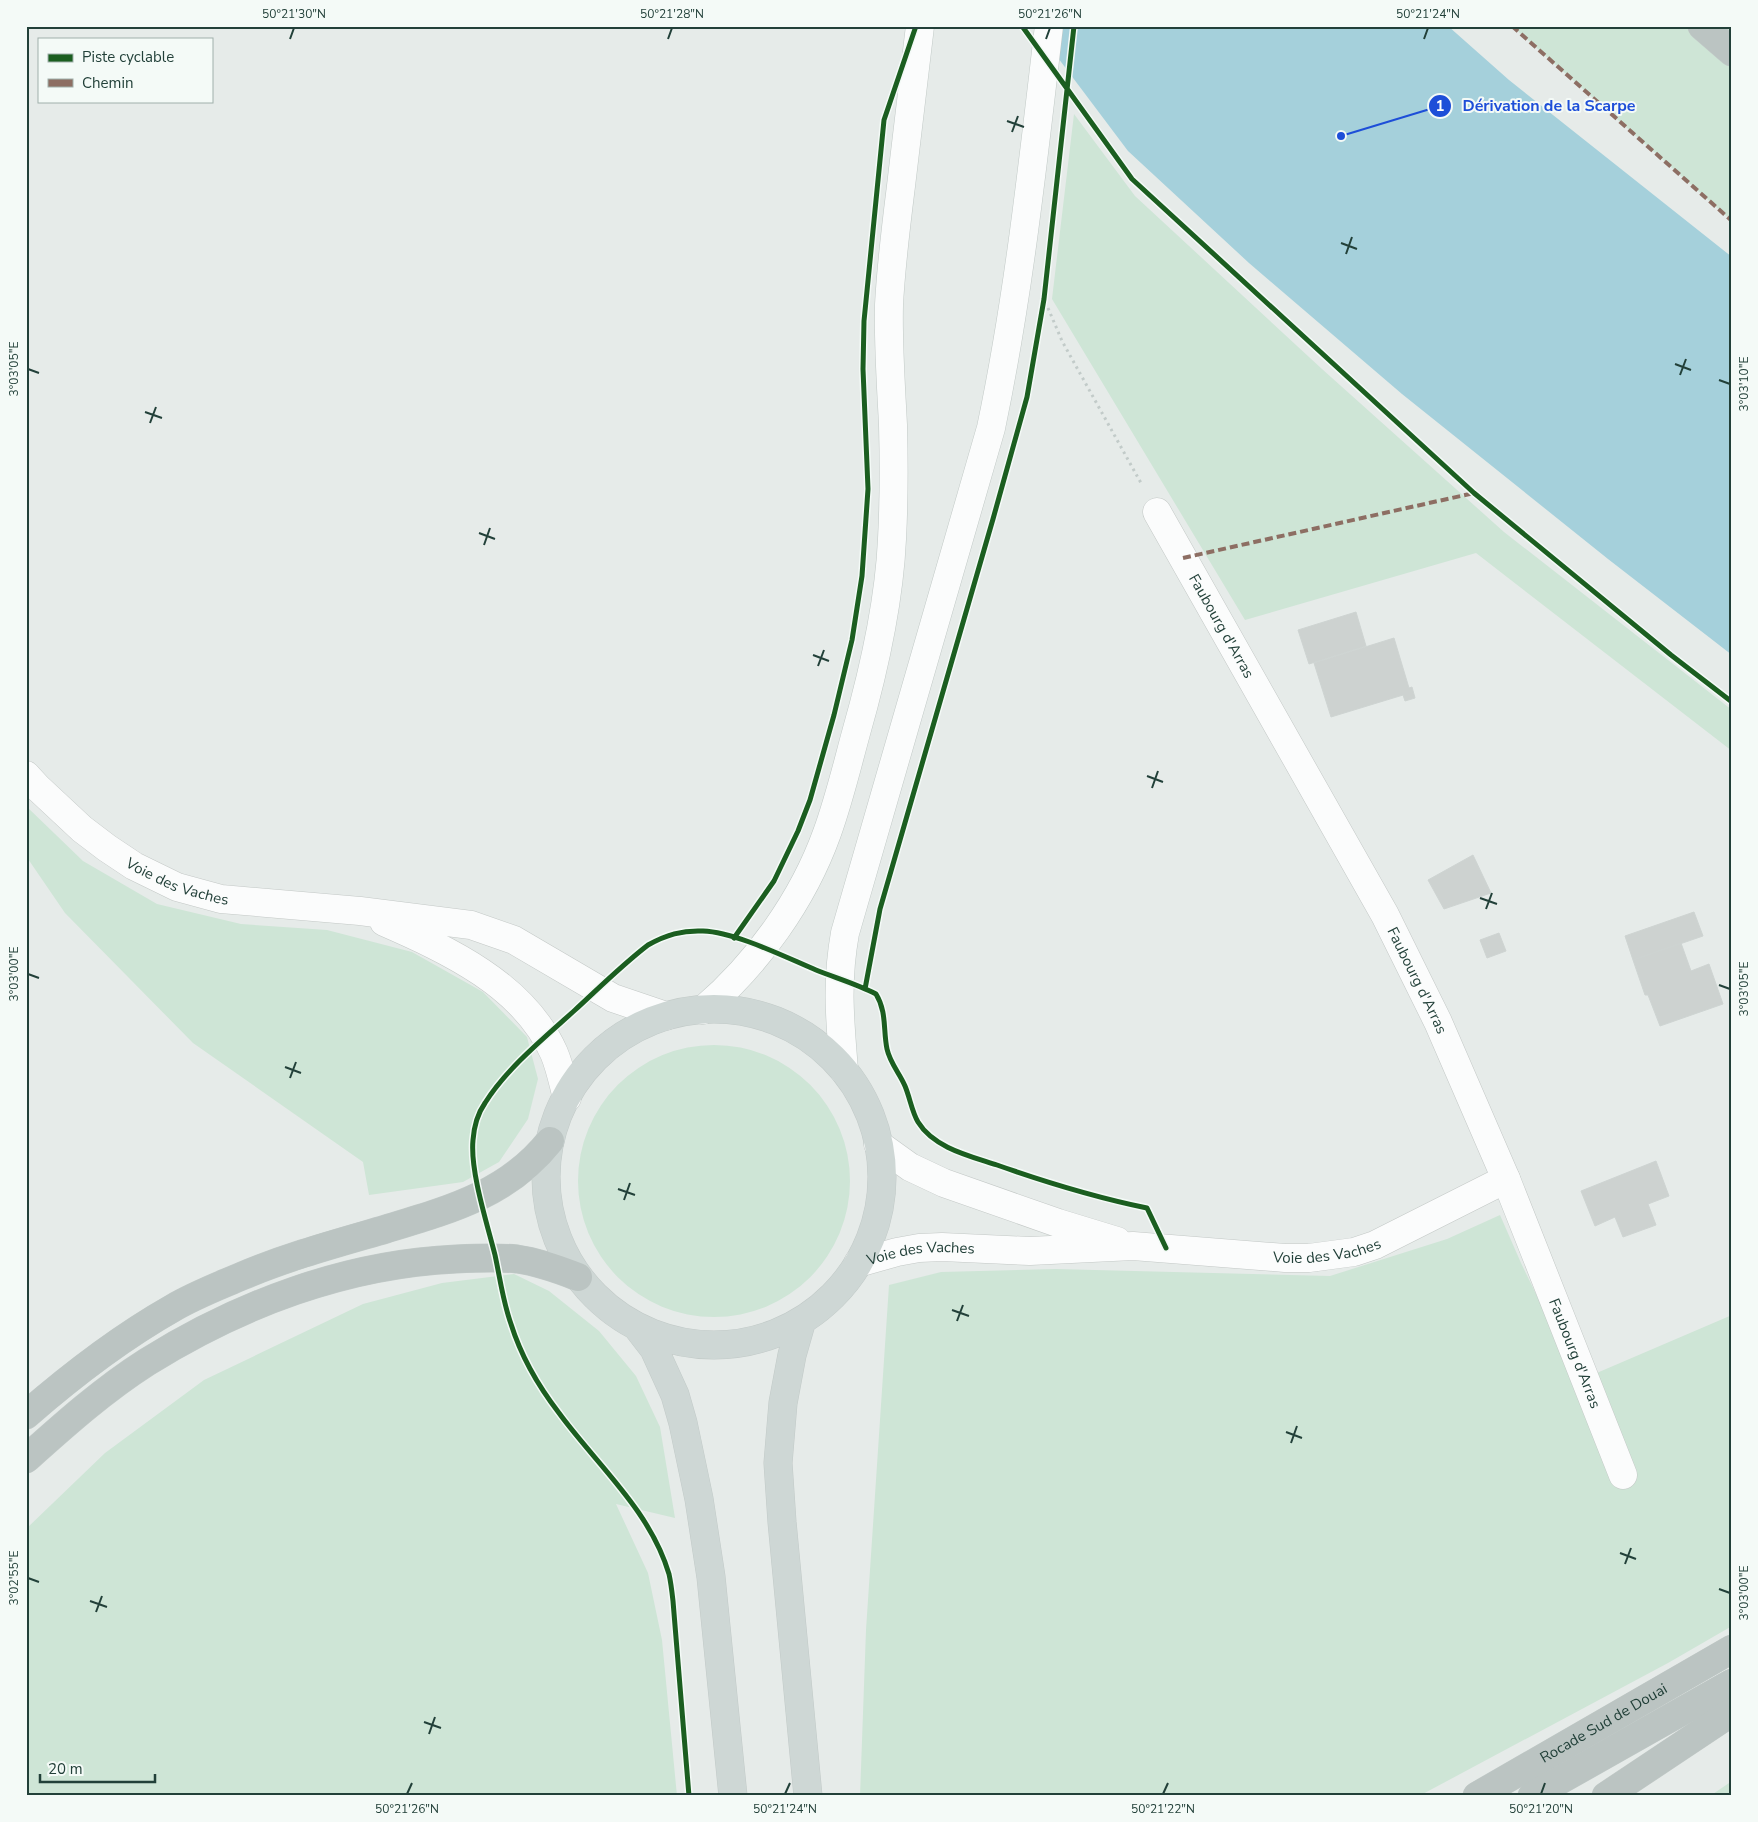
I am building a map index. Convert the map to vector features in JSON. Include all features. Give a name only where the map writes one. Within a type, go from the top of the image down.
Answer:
[{"type":"highway","points":[[1702,26],[1732,52]]},
{"type":"highway","points":[[26,1415],[112,1345],[175,1307],[243,1275],[283,1260],[436,1214],[480,1196],[499,1186],[528,1165],[550,1141]]},
{"type":"highway","points":[[26,1460],[83,1410],[146,1363],[211,1326],[281,1295],[348,1274],[413,1262],[445,1259],[516,1259],[554,1268],[578,1277]]},
{"type":"highway","name":"Rocade Sud de Douai","points":[[1476,1796],[1732,1649]]},
{"type":"highway","name":"Rocade Sud de Douai","points":[[1532,1796],[1732,1683]]},
{"type":"highway","points":[[1606,1796],[1732,1712]]},
{"type":"main road","points":[[718,1009],[750,1013],[781,1023],[821,1048],[844,1070],[862,1098],[875,1128],[882,1179],[878,1214],[870,1239],[858,1263],[828,1301],[787,1329],[755,1341],[720,1346],[670,1340],[624,1320],[599,1300],[578,1277],[562,1249],[550,1212],[546,1172],[550,1141],[557,1118],[566,1098],[585,1070],[608,1047],[636,1029],[666,1016],[703,1010],[718,1009]]},
{"type":"main road","points":[[802,1320],[792,1355],[782,1403],[778,1463],[808,1796]]},
{"type":"main road","points":[[637,1327],[654,1350],[675,1395],[699,1499],[711,1577],[733,1796]]},
{"type":"street","points":[[703,1010],[732,983],[762,948],[788,911],[816,860],[836,805],[873,671],[884,615],[892,542],[893,435],[889,334],[892,263],[920,26]]},
{"type":"street","points":[[844,1070],[839,994],[841,956],[845,934],[991,428],[1012,319],[1033,168],[1049,26]]},
{"type":"street","name":"Faubourg d'Arras","points":[[1157,512],[1389,923],[1447,1039],[1506,1179],[1623,1475]]},
{"type":"street","name":"Voie des Vaches","points":[[26,774],[82,830],[134,866],[177,887],[221,899],[450,921],[485,929],[514,940],[613,998],[666,1016]]},
{"type":"street","name":"Voie des Vaches","points":[[360,911],[448,951],[488,977],[514,999],[541,1030],[554,1053],[566,1098]]},
{"type":"street","name":"Voie des Vaches","points":[[878,1144],[910,1167],[944,1183],[1058,1223],[1133,1246]]},
{"type":"street","name":"Voie des Vaches","points":[[858,1263],[918,1248],[964,1247],[1056,1251],[1133,1246],[1285,1258],[1330,1256],[1354,1252],[1376,1245],[1506,1179]]},
{"type":"path","points":[[1043,309],[1044,299]]},
{"type":"path","points":[[1044,299],[1062,341],[1157,512]]},
{"type":"green space","points":[[1512,26],[1732,26],[1732,221]]},
{"type":"green space","points":[[1074,114],[1135,196],[1322,369],[1504,532],[1732,710],[1732,751],[1476,553],[1245,620],[1052,299]]},
{"type":"green space","points":[[26,806],[83,861],[157,904],[241,924],[327,930],[412,952],[483,992],[527,1037],[538,1079],[528,1119],[499,1162],[463,1182],[369,1195],[363,1162],[193,1043],[65,913],[26,856]]},
{"type":"green space","points":[[701,1045],[727,1045],[741,1047],[766,1055],[790,1068],[810,1085],[827,1105],[840,1129],[848,1154],[850,1181],[848,1208],[840,1233],[827,1257],[810,1277],[790,1294],[766,1307],[741,1315],[701,1317],[674,1311],[650,1301],[628,1286],[609,1267],[594,1245],[584,1221],[578,1194],[578,1168],[584,1141],[594,1117],[609,1095],[628,1076],[650,1061],[674,1051]]},
{"type":"green space","points":[[1500,1215],[1578,1381],[1732,1315],[1732,1626],[1668,1663],[1419,1796],[860,1796],[866,1630],[889,1285],[941,1272],[1056,1269],[1330,1276],[1447,1239]]},
{"type":"green space","points":[[514,1274],[549,1291],[599,1331],[636,1376],[660,1427],[675,1518],[616,1504],[648,1573],[662,1640],[677,1796],[26,1796],[26,1529],[105,1453],[204,1380],[363,1304],[442,1283]]},
{"type":"green space","points":[[1732,1781],[1732,1796],[1710,1796]]},
{"type":"water","points":[[1034,26],[1448,26],[1509,80],[1732,257],[1732,655],[1608,559],[1402,394],[1249,263],[1128,151]]},
{"type":"building","points":[[1356,612],[1366,646],[1309,664],[1298,630]]},
{"type":"building","points":[[1394,638],[1409,688],[1412,687],[1415,698],[1405,701],[1403,695],[1331,717],[1314,663]]},
{"type":"building","points":[[1473,855],[1491,893],[1444,909],[1428,880]]},
{"type":"building","points":[[1694,912],[1703,936],[1633,960],[1625,936]]},
{"type":"building","points":[[1499,933],[1506,951],[1487,958],[1480,940]]},
{"type":"building","points":[[1681,943],[1691,971],[1709,964],[1723,1004],[1660,1026],[1648,995],[1645,995],[1633,960]]},
{"type":"building","points":[[1656,1161],[1669,1196],[1648,1204],[1656,1225],[1623,1237],[1615,1217],[1595,1226],[1581,1191]]},
{"type":"marked path","points":[[1512,26],[1732,221]]},
{"type":"marked path","points":[[1183,558],[1474,493]]},
{"type":"cycle path","points":[[734,938],[774,881],[798,831],[810,800],[834,715],[852,640],[862,576],[868,489],[863,369],[864,321],[884,120],[916,26]]},
{"type":"cycle path","points":[[1022,26],[1132,179],[1474,493],[1671,655],[1732,702]]},
{"type":"cycle path","points":[[865,989],[880,909],[1027,397],[1044,299],[1074,26]]},
{"type":"cycle path","points":[[689,1796],[669,1574],[649,1529],[636,1509],[544,1393],[520,1348],[506,1307],[477,1182],[473,1153],[475,1125],[478,1116],[485,1103],[504,1078],[539,1043],[648,945],[661,938],[681,932],[716,932],[745,940],[876,994],[882,1008],[888,1054],[905,1086],[918,1122],[933,1138],[953,1150],[1034,1178],[1147,1208],[1166,1248]]},
{"type":"place","name":"Dérivation de la Scarpe","points":[[1341,136]]}]
